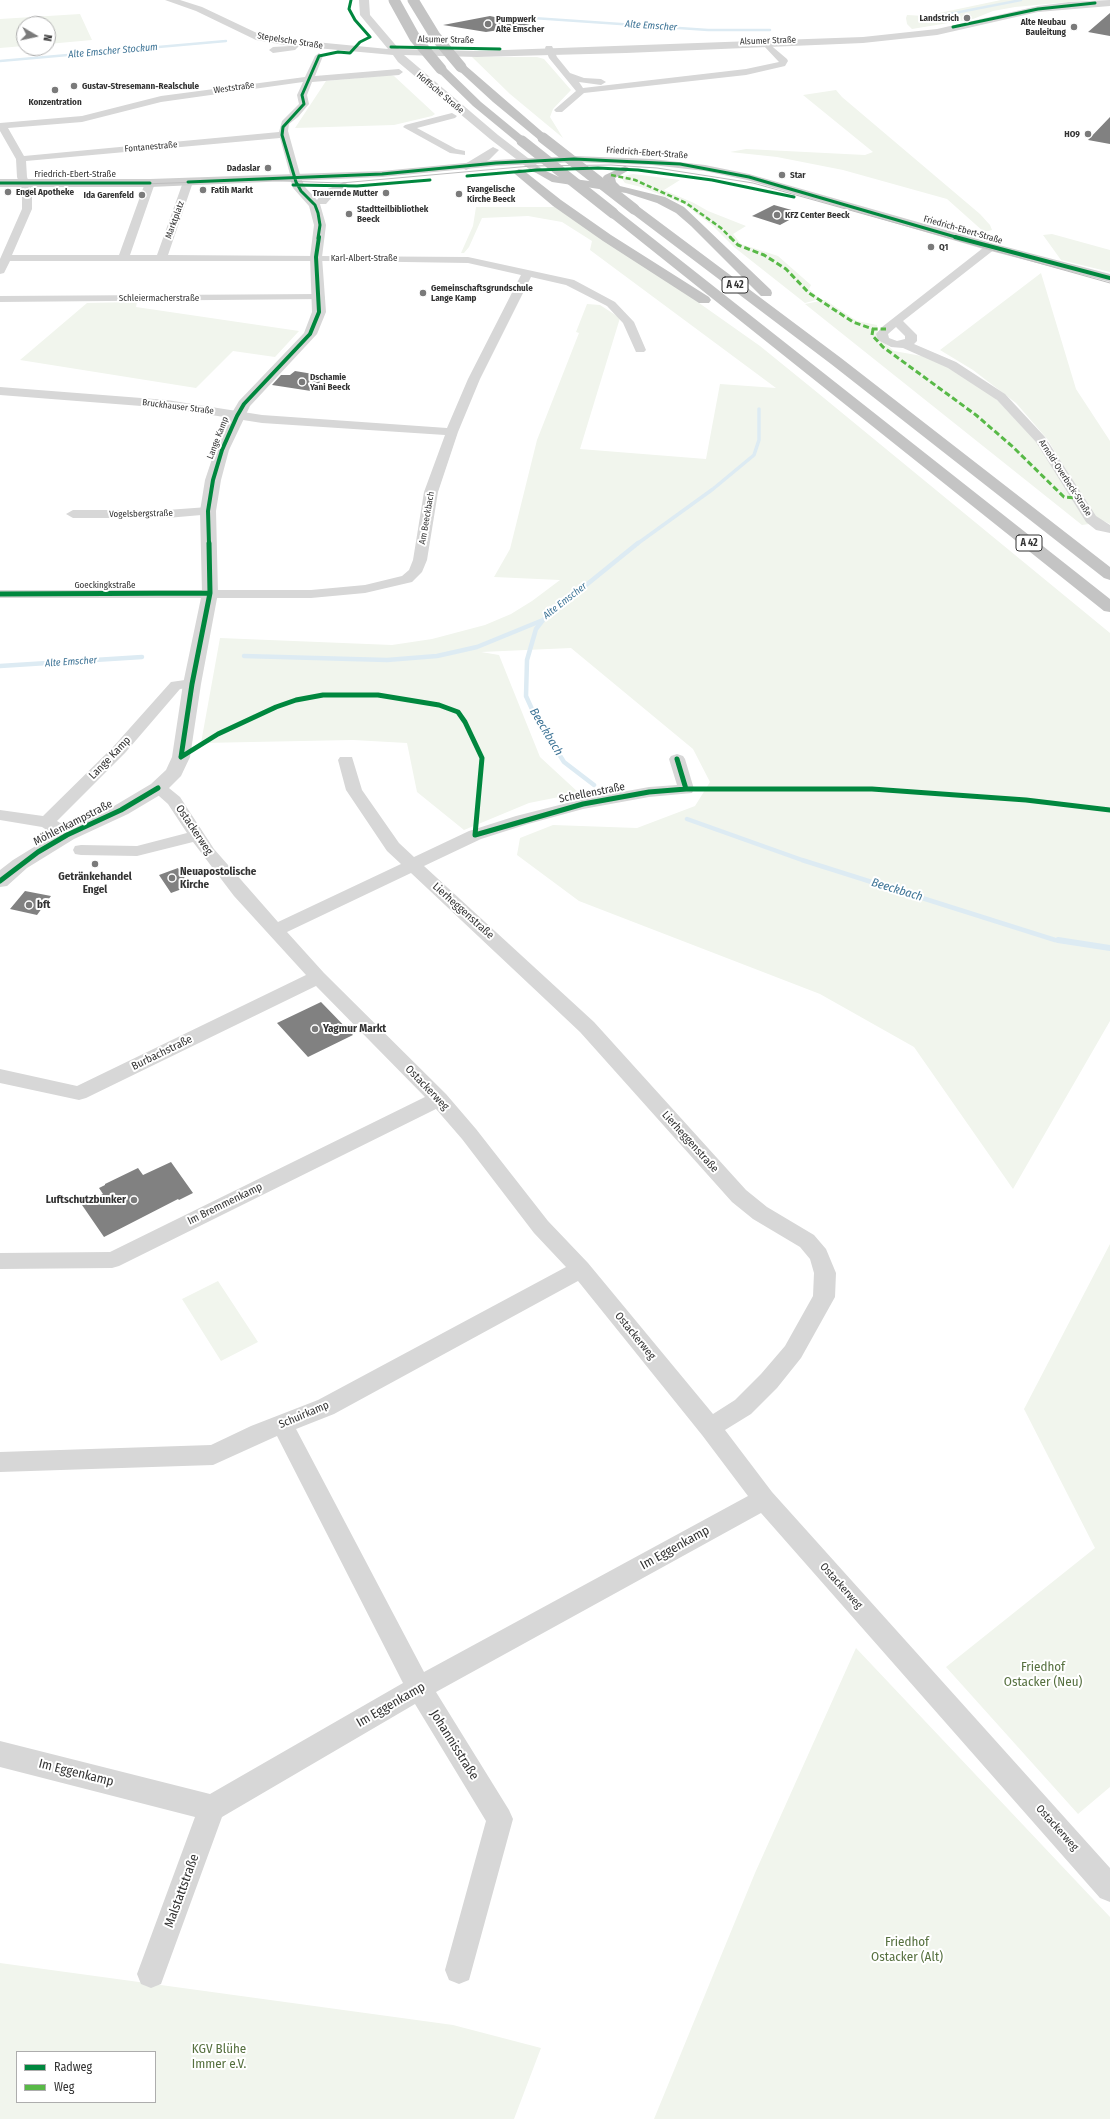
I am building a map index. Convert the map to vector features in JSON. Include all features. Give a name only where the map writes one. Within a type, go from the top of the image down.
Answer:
[{"type":"highway","name":"A 42","points":[[394,0],[415,38],[441,69],[477,104],[1110,607]]},
{"type":"highway","name":"A 42","points":[[413,0],[435,36],[461,67],[497,100],[543,138],[634,209],[836,361],[1110,575]]},
{"type":"highway","points":[[522,167],[558,203],[607,238],[727,314],[755,325]]},
{"type":"highway","points":[[616,188],[610,183],[609,177],[624,169]]},
{"type":"highway","points":[[536,170],[556,180],[616,188],[661,200],[680,210],[748,277],[812,335],[836,361]]},
{"type":"main road","name":"Friedrich-Ebert-Straße","points":[[297,181],[310,186],[344,186],[600,159],[705,168],[749,177],[988,249]]},
{"type":"main road","name":"Friedrich-Ebert-Straße","points":[[0,183],[150,183],[229,180],[297,181],[510,162]]},
{"type":"main road","name":"Friedrich-Ebert-Straße","points":[[522,167],[536,170],[624,169],[690,176],[820,203],[1050,266]]},
{"type":"main road","points":[[1050,266],[1110,278]]},
{"type":"main road","points":[[1050,266],[1110,285]]},
{"type":"street","name":"Stepelsche Straße","points":[[170,0],[199,9],[256,36],[296,44],[387,50]]},
{"type":"street","points":[[350,2],[364,2]]},
{"type":"street","name":"Hoffsche Straße","points":[[350,2],[354,20],[364,32],[410,68],[522,167]]},
{"type":"street","name":"Hoffsche Straße","points":[[364,2],[365,15],[399,72],[493,150],[510,162],[522,167]]},
{"type":"street","name":"Alsumer Straße","points":[[387,50],[426,54],[768,45],[869,39],[937,32],[953,27],[1045,8],[1110,3]]},
{"type":"street","name":"Stepelsche Straße","points":[[234,26],[287,37],[387,50]]},
{"type":"street","name":"Alsumer Straße","points":[[387,50],[550,50],[837,38],[953,27]]},
{"type":"street","points":[[335,43],[352,41],[364,32]]},
{"type":"street","points":[[273,50],[292,48],[296,44]]},
{"type":"street","points":[[559,110],[581,91],[746,72],[782,64],[784,61],[768,45]]},
{"type":"street","points":[[550,50],[553,58],[581,91]]},
{"type":"street","points":[[410,68],[415,58],[426,54]]},
{"type":"street","points":[[297,181],[282,135],[285,123],[295,115],[304,104],[302,95],[319,56]]},
{"type":"street","name":"Weststraße","points":[[1,126],[82,119],[161,99],[288,81],[399,72]]},
{"type":"street","points":[[568,75],[583,81],[614,82],[699,78]]},
{"type":"street","points":[[452,116],[408,127],[453,151],[462,153]]},
{"type":"street","points":[[1,126],[21,159],[22,177],[27,191],[27,209],[3,264]]},
{"type":"street","name":"Fontanestraße","points":[[21,159],[282,135]]},
{"type":"street","points":[[466,166],[484,158],[493,150]]},
{"type":"street","name":"Lange Kamp","points":[[297,181],[317,208],[320,225]]},
{"type":"street","name":"Marktplatz","points":[[162,258],[188,182]]},
{"type":"street","points":[[123,258],[150,183]]},
{"type":"street","points":[[310,186],[322,201],[329,192],[344,186]]},
{"type":"street","name":"Lange Kamp","points":[[158,788],[174,772],[181,757],[192,684],[210,593],[208,511],[215,472],[222,450],[244,404],[310,334],[319,312],[316,257],[320,225],[324,216],[322,201]]},
{"type":"street","name":"Arnold-Overbeck-Straße","points":[[988,249],[896,321],[882,334],[884,340],[895,345],[904,344],[952,365],[980,381],[1001,397],[1041,440],[1091,519],[1101,527],[1110,529]]},
{"type":"street","name":"Karl-Albert-Straße","points":[[3,264],[123,258],[453,258],[570,282],[611,304],[628,322],[640,350]]},
{"type":"street","name":"Am Beeckbach","points":[[210,593],[311,594],[365,589],[406,579],[414,572],[420,560],[431,492],[452,432],[474,379],[527,273]]},
{"type":"street","name":"Schleiermacherstraße","points":[[0,299],[319,297]]},
{"type":"street","points":[[896,321],[911,335],[911,341],[904,344]]},
{"type":"street","name":"Bruckhauser Straße","points":[[0,391],[167,404],[237,416],[452,432]]},
{"type":"street","name":"Vogelsbergstraße","points":[[73,514],[167,514],[208,511]]},
{"type":"street","name":"Goeckingkstraße","points":[[0,594],[210,593]]},
{"type":"street","name":"Lange Kamp","points":[[47,822],[119,750],[176,685],[192,684]]},
{"type":"street","name":"Schellenstraße","points":[[275,932],[475,835],[522,820],[583,804],[649,792],[686,789],[677,759]]},
{"type":"street","points":[[346,760],[354,790],[393,847],[412,865]]},
{"type":"street","name":"Möhlenkampstraße","points":[[0,881],[20,864],[67,835],[121,810],[158,788]]},
{"type":"street","name":"Ostackerweg","points":[[158,788],[174,801],[208,853],[275,932],[439,1099],[469,1134],[541,1227],[581,1269],[710,1428],[764,1499],[1110,1888]]},
{"type":"street","points":[[0,815],[47,822],[67,835]]},
{"type":"street","points":[[81,850],[137,851],[197,836]]},
{"type":"street","name":"Lierheggenstraße","points":[[412,865],[587,1027],[739,1196],[760,1213],[807,1241],[819,1255],[825,1273],[824,1297],[793,1352],[769,1381],[743,1407],[710,1428]]},
{"type":"street","name":"Burbachstraße","points":[[0,1076],[79,1093],[318,977]]},
{"type":"street","name":"Im Bremmenkamp","points":[[0,1261],[112,1260],[439,1099]]},
{"type":"street","name":"Schuirkamp","points":[[0,1462],[213,1455],[282,1424],[326,1407],[581,1269]]},
{"type":"street","name":"Johannisstraße","points":[[282,1424],[419,1688],[500,1820],[459,1970]]},
{"type":"street","name":"Im Eggenkamp","points":[[0,1754],[212,1808],[419,1688],[764,1499]]},
{"type":"street","name":"Malstattstraße","points":[[151,1974],[212,1808]]},
{"type":"green space","points":[[1001,0],[1089,0],[1015,7],[993,11],[973,19],[912,29],[907,24],[907,15],[925,16]]},
{"type":"green space","points":[[80,14],[92,40],[56,43],[56,16],[48,16]]},
{"type":"green space","points":[[16,18],[16,47],[0,48],[0,19]]},
{"type":"green space","points":[[472,57],[537,57],[544,59],[571,90],[553,109],[550,117],[563,138],[510,94]]},
{"type":"green space","points":[[391,75],[394,76],[435,114],[394,125],[295,128],[326,81]]},
{"type":"green space","points":[[836,90],[842,97],[980,214],[990,225],[992,230],[984,232],[947,199],[843,170],[777,157],[730,152],[746,149],[865,155],[873,152],[803,95]]},
{"type":"green space","points":[[633,174],[680,180],[664,190],[708,211],[746,226],[733,234],[741,244],[778,256],[811,285],[809,289],[820,299],[805,303],[734,247],[713,226],[684,204],[641,187],[625,183],[622,179],[624,176]]},
{"type":"green space","points":[[476,207],[555,207],[692,298],[760,346],[1110,633],[1110,1021],[1013,1189],[914,1047],[820,994],[579,901],[517,855],[520,838],[553,825],[637,828],[695,806],[710,782],[693,749],[571,648],[481,652],[499,655],[540,757],[579,793],[529,803],[464,830],[417,792],[407,743],[353,740],[201,743],[220,638],[392,645],[432,639],[485,625],[511,614],[532,601],[560,580],[494,577],[510,549],[537,440],[579,333],[576,332],[587,304],[600,305],[620,318],[580,449],[706,459],[720,384],[776,388],[590,250],[592,241],[562,222],[528,216],[482,218],[469,247],[464,253],[461,253],[473,226]]},
{"type":"green space","points":[[1052,234],[1110,250],[1110,272],[1061,260],[1043,235]]},
{"type":"green space","points":[[1041,273],[1076,389],[1110,441],[1110,524],[1097,518],[1081,497],[1048,440],[1016,403],[973,370],[940,350]]},
{"type":"green space","points":[[825,300],[857,321],[877,325],[878,336],[894,351],[927,357],[952,368],[990,393],[1036,440],[1089,524],[1082,525],[805,304]]},
{"type":"green space","points":[[137,302],[136,307],[299,331],[275,357],[233,351],[196,388],[20,360],[87,303]]},
{"type":"green space","name":"Friedhof Ostacker (Neu)","points":[[1110,1244],[1110,1787],[1078,1814],[946,1667],[1095,1548],[1024,1409]]},
{"type":"green space","points":[[218,1281],[258,1342],[221,1361],[182,1299]]},
{"type":"green space","name":"Friedhof Ostacker (Alt)","points":[[856,1648],[1110,1917],[1110,2119],[654,2119],[755,1873]]},
{"type":"green space","name":"KGV Blühe Immer e.V.","points":[[0,1963],[453,2025],[541,2048],[514,2119],[0,2119]]},
{"type":"building","points":[[1110,13],[1110,36],[1088,32]]},
{"type":"building","name":"Pumpwerk Alte Emscher","points":[[490,16],[530,25],[486,32],[443,25]]},
{"type":"building","points":[[1110,117],[1110,144],[1088,140]]},
{"type":"building","name":"KFZ Center Beeck","points":[[774,205],[802,213],[780,225],[752,216]]},
{"type":"building","name":"Dschamie Yani Beeck","points":[[295,371],[313,374],[310,377],[324,378],[311,391],[272,385],[281,375],[290,375]]},
{"type":"building","name":"Neuapostolische Kirche","points":[[178,868],[190,886],[171,893],[159,875]]},
{"type":"building","name":"bft","points":[[25,891],[51,896],[37,915],[10,909]]},
{"type":"building","name":"Yagmur Markt","points":[[321,1002],[353,1035],[308,1057],[277,1023]]},
{"type":"building","name":"Luftschutzbunker","points":[[171,1162],[193,1193],[179,1200],[178,1199],[104,1237],[82,1205],[103,1194],[99,1188],[105,1184],[138,1168],[143,1175]]},
{"type":"waterway","name":"Alte Emscher","points":[[929,18],[1021,0]]},
{"type":"waterway","name":"Alte Emscher","points":[[533,18],[708,30],[770,30]]},
{"type":"waterway","name":"Alte Emscher Stockum","points":[[0,61],[226,41]]},
{"type":"waterway","name":"Alte Emscher","points":[[637,544],[713,489],[754,455],[759,440],[759,409]]},
{"type":"waterway","name":"Alte Emscher","points":[[543,620],[638,543]]},
{"type":"waterway","name":"Alte Emscher","points":[[244,656],[387,660],[437,656],[477,647],[543,620]]},
{"type":"waterway","name":"Beeckbach","points":[[543,620],[536,629],[527,660],[526,696],[536,718],[564,762],[594,785]]},
{"type":"waterway","name":"Alte Emscher","points":[[0,666],[142,657]]},
{"type":"waterway","name":"Beeckbach","points":[[687,819],[802,860],[1055,940],[1064,941]]},
{"type":"waterway","name":"Beeckbach","points":[[1058,940],[1064,941]]},
{"type":"waterway","name":"Beeckbach","points":[[1064,941],[1110,948]]},
{"type":"tram line","points":[[0,184],[143,184],[257,180],[341,183],[531,166],[611,165],[657,168],[753,183],[1110,283]]},
{"type":"marked path","points":[[611,175],[635,180],[686,203],[721,228],[738,245],[764,255],[786,269],[809,293],[837,312],[853,322],[873,329],[886,329]]},
{"type":"marked path","points":[[873,329],[872,335],[883,347],[976,415],[1013,447],[1064,497],[1077,498]]},
{"type":"cycle path","points":[[181,757],[192,684],[210,593],[208,511],[213,480],[222,450],[244,404],[310,334],[319,312],[316,257],[320,225],[318,213],[315,205],[301,191],[296,182],[282,135],[283,127],[304,104],[302,95],[319,56],[338,52],[350,53],[360,42],[370,37],[355,20],[349,9],[351,0]]},
{"type":"cycle path","points":[[953,27],[1038,9],[1095,3]]},
{"type":"cycle path","points":[[391,47],[500,49]]},
{"type":"cycle path","points":[[188,182],[382,174],[496,163],[574,159],[680,164],[749,177],[991,247],[1110,278]]},
{"type":"cycle path","points":[[467,176],[537,170],[598,168],[638,170],[712,180],[794,197]]},
{"type":"cycle path","points":[[293,185],[357,186],[430,180]]},
{"type":"cycle path","points":[[0,183],[150,183]]},
{"type":"cycle path","points":[[0,594],[210,593]]},
{"type":"cycle path","points":[[181,757],[218,734],[276,707],[296,700],[323,695],[378,695],[439,705],[458,712],[465,722],[482,758],[475,835],[522,820],[583,804],[649,792],[686,789],[677,759]]},
{"type":"cycle path","points":[[0,881],[20,864],[38,852],[67,835],[121,810],[158,788]]},
{"type":"cycle path","points":[[686,789],[872,789],[1026,800],[1110,810]]},
{"type":"place","name":"Landstrich","points":[[967,18]]},
{"type":"place","name":"Pumpwerk Alte Emscher","points":[[488,24]]},
{"type":"place","name":"Alte Neubau Bauleitung","points":[[1074,27]]},
{"type":"place","name":"Gustav-Stresemann-Realschule","points":[[74,86]]},
{"type":"place","name":"Konzentration","points":[[55,90]]},
{"type":"place","name":"HO9","points":[[1088,134]]},
{"type":"place","name":"Dadaslar","points":[[268,168]]},
{"type":"place","name":"Star","points":[[782,175]]},
{"type":"place","name":"Fatih Markt","points":[[203,190]]},
{"type":"place","name":"Engel Apotheke","points":[[8,192]]},
{"type":"place","name":"Trauernde Mutter","points":[[386,193]]},
{"type":"place","name":"Evangelische Kirche Beeck","points":[[459,194]]},
{"type":"place","name":"Ida Garenfeld","points":[[142,195]]},
{"type":"place","name":"Stadtteilbibliothek Beeck","points":[[349,214]]},
{"type":"place","name":"KFZ Center Beeck","points":[[777,215]]},
{"type":"place","name":"Q1","points":[[931,247]]},
{"type":"place","name":"Gemeinschaftsgrundschule Lange Kamp","points":[[423,293]]},
{"type":"place","name":"Dschamie Yani Beeck","points":[[302,382]]},
{"type":"place","name":"Getränkehandel Engel","points":[[95,864]]},
{"type":"place","name":"Neuapostolische Kirche","points":[[172,878]]},
{"type":"place","name":"bft","points":[[29,905]]},
{"type":"place","name":"Yagmur Markt","points":[[315,1029]]},
{"type":"place","name":"Luftschutzbunker","points":[[134,1200]]}]
